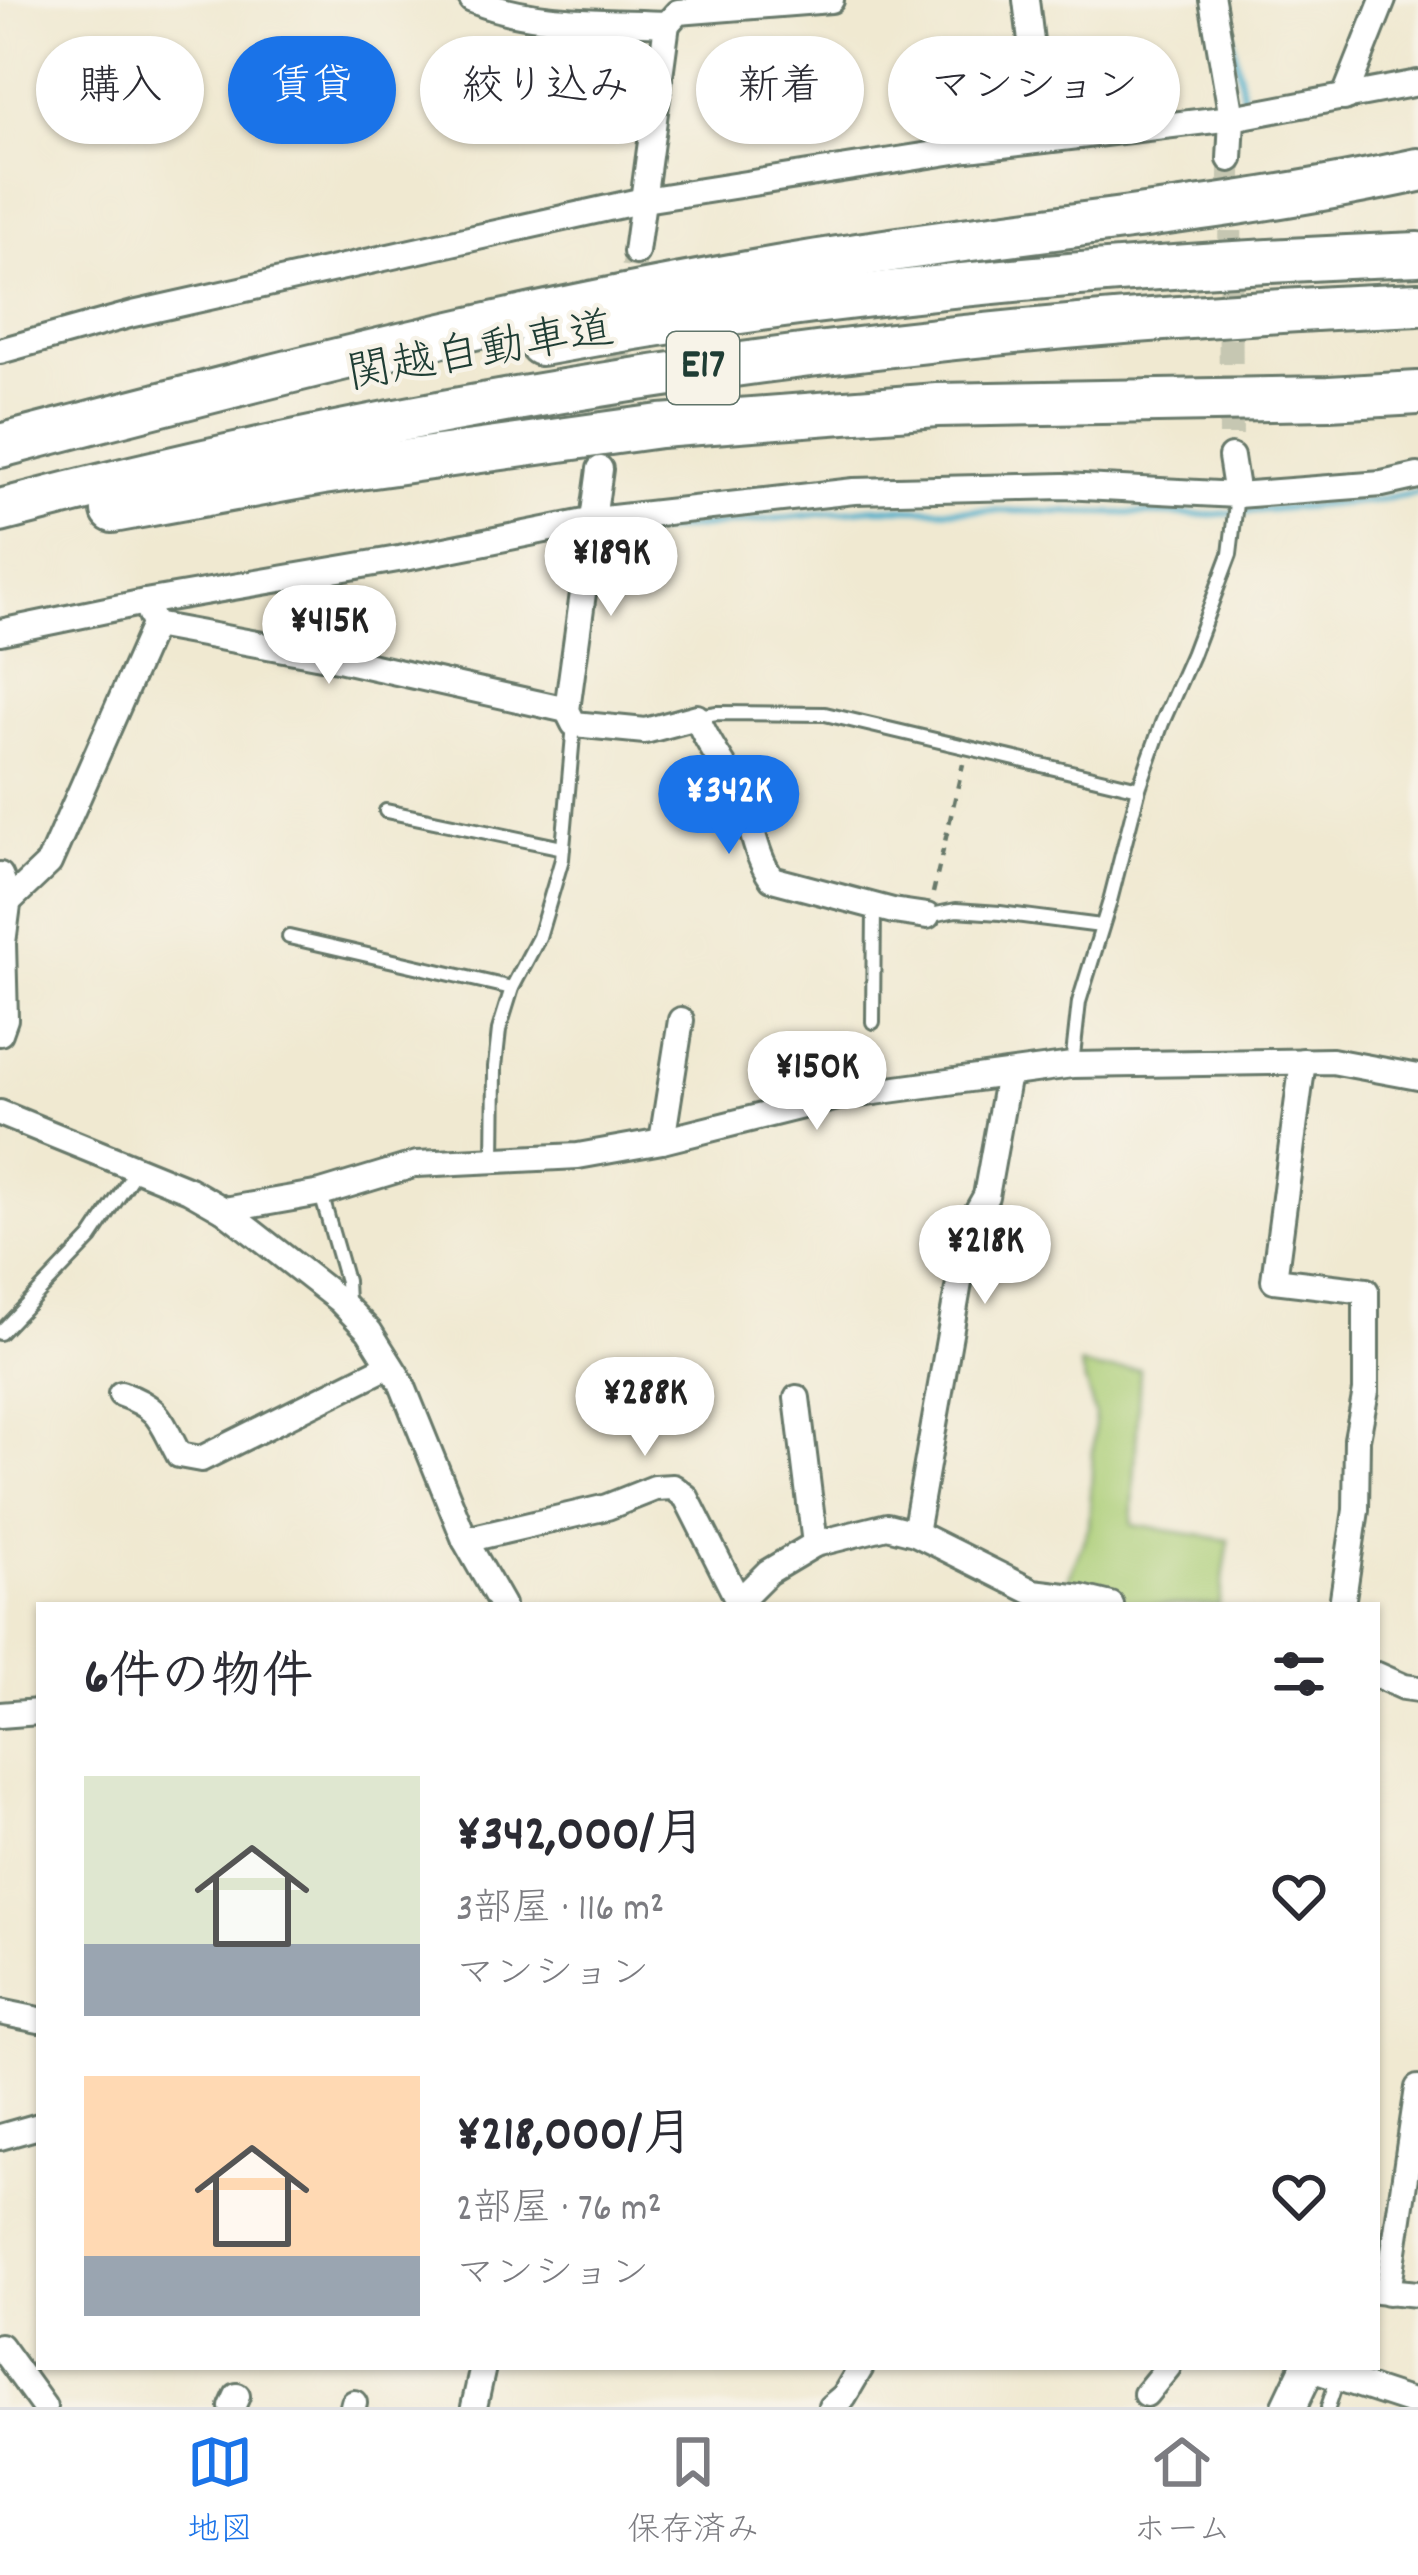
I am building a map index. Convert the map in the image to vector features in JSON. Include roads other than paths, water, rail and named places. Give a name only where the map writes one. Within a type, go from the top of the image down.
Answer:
[{"type":"highway","points":[[0,446],[452,334],[658,291],[803,263],[1340,187],[1418,170]]},
{"type":"highway","name":"関越自動車道","points":[[0,460],[342,380],[746,311],[1122,271],[1418,254]]},
{"type":"highway","name":"関越自動車道","points":[[0,511],[421,416],[758,360],[1123,321],[1418,304]]},
{"type":"highway","points":[[0,538],[143,504],[323,473],[660,426],[938,405],[1418,393]]},
{"type":"street","points":[[472,0],[499,11],[553,9],[667,24]]},
{"type":"street","points":[[636,252],[667,24],[678,12],[831,0]]},
{"type":"street","points":[[1025,0],[1030,36]]},
{"type":"street","points":[[1212,0],[1232,118],[1230,159]]},
{"type":"street","points":[[1345,98],[1383,0]]},
{"type":"street","points":[[1180,124],[1418,83]]},
{"type":"street","points":[[0,351],[133,314],[644,200],[1010,144]]},
{"type":"street","points":[[1231,457],[1236,499]]},
{"type":"street","points":[[570,717],[600,469]]},
{"type":"street","points":[[0,632],[150,613],[595,520],[854,491],[1064,486],[1236,499],[1418,476]]},
{"type":"street","points":[[150,613],[570,717],[644,730],[697,717],[706,742],[728,769],[772,879],[927,916]]},
{"type":"street","points":[[8,902],[49,862],[150,613]]},
{"type":"street","points":[[0,875],[9,897],[3,944],[5,1019],[0,1033]]},
{"type":"street","points":[[662,1141],[681,1020]]},
{"type":"street","points":[[1303,1061],[1274,1280],[1366,1291],[1366,1390],[1342,1602]]},
{"type":"street","points":[[224,1210],[321,1192],[417,1164],[578,1156],[662,1141],[838,1097],[1072,1065],[1332,1061],[1418,1077]]},
{"type":"street","points":[[915,1533],[969,1226],[986,1196],[1008,1074]]},
{"type":"street","points":[[2,1118],[189,1190],[224,1210],[369,1330],[401,1382],[465,1540],[500,1602]]},
{"type":"street","points":[[121,1394],[145,1402],[159,1415],[179,1455],[201,1459],[390,1365]]},
{"type":"street","points":[[797,1398],[815,1544]]},
{"type":"street","points":[[465,1540],[607,1507],[655,1487],[673,1487],[686,1497],[737,1602]]},
{"type":"street","points":[[738,1602],[768,1572],[815,1544],[887,1526],[915,1533],[1031,1599],[1071,1602]]},
{"type":"street","points":[[1380,1676],[1418,1689]]},
{"type":"street","points":[[0,1715],[36,1712]]},
{"type":"street","points":[[0,2012],[36,2019]]},
{"type":"street","points":[[1418,2088],[1414,2142],[1383,2291],[1418,2294]]},
{"type":"street","points":[[0,2137],[36,2127]]},
{"type":"street","points":[[0,2346],[44,2407]]},
{"type":"street","points":[[474,2407],[482,2370]]},
{"type":"street","points":[[841,2403],[859,2370]]},
{"type":"street","points":[[1146,2394],[1166,2370]]},
{"type":"street","points":[[1288,2407],[1324,2370],[1418,2404]]},
{"type":"lane","points":[[1072,1065],[1079,1003],[1139,788],[1230,554],[1236,499]]},
{"type":"lane","points":[[697,717],[824,714],[1139,788]]},
{"type":"lane","points":[[494,1160],[499,1030],[512,988],[539,937],[562,848],[570,717]]},
{"type":"lane","points":[[386,811],[562,848]]},
{"type":"lane","points":[[873,1022],[874,906]]},
{"type":"lane","points":[[927,916],[978,911],[1101,926]]},
{"type":"lane","points":[[289,938],[512,988]]},
{"type":"lane","points":[[0,1333],[91,1238],[137,1169]]},
{"type":"lane","points":[[321,1192],[346,1281],[347,1309]]},
{"type":"lane","points":[[1324,2370],[1328,2407]]},
{"type":"waterway","points":[[1226,0],[1244,102]]},
{"type":"waterway","points":[[600,538],[873,508],[1207,515],[1371,501],[1418,492]]},
{"type":"tunnel","points":[[1230,159],[1231,457]]},
{"type":"tunnel","points":[[604,445],[636,252]]}]
